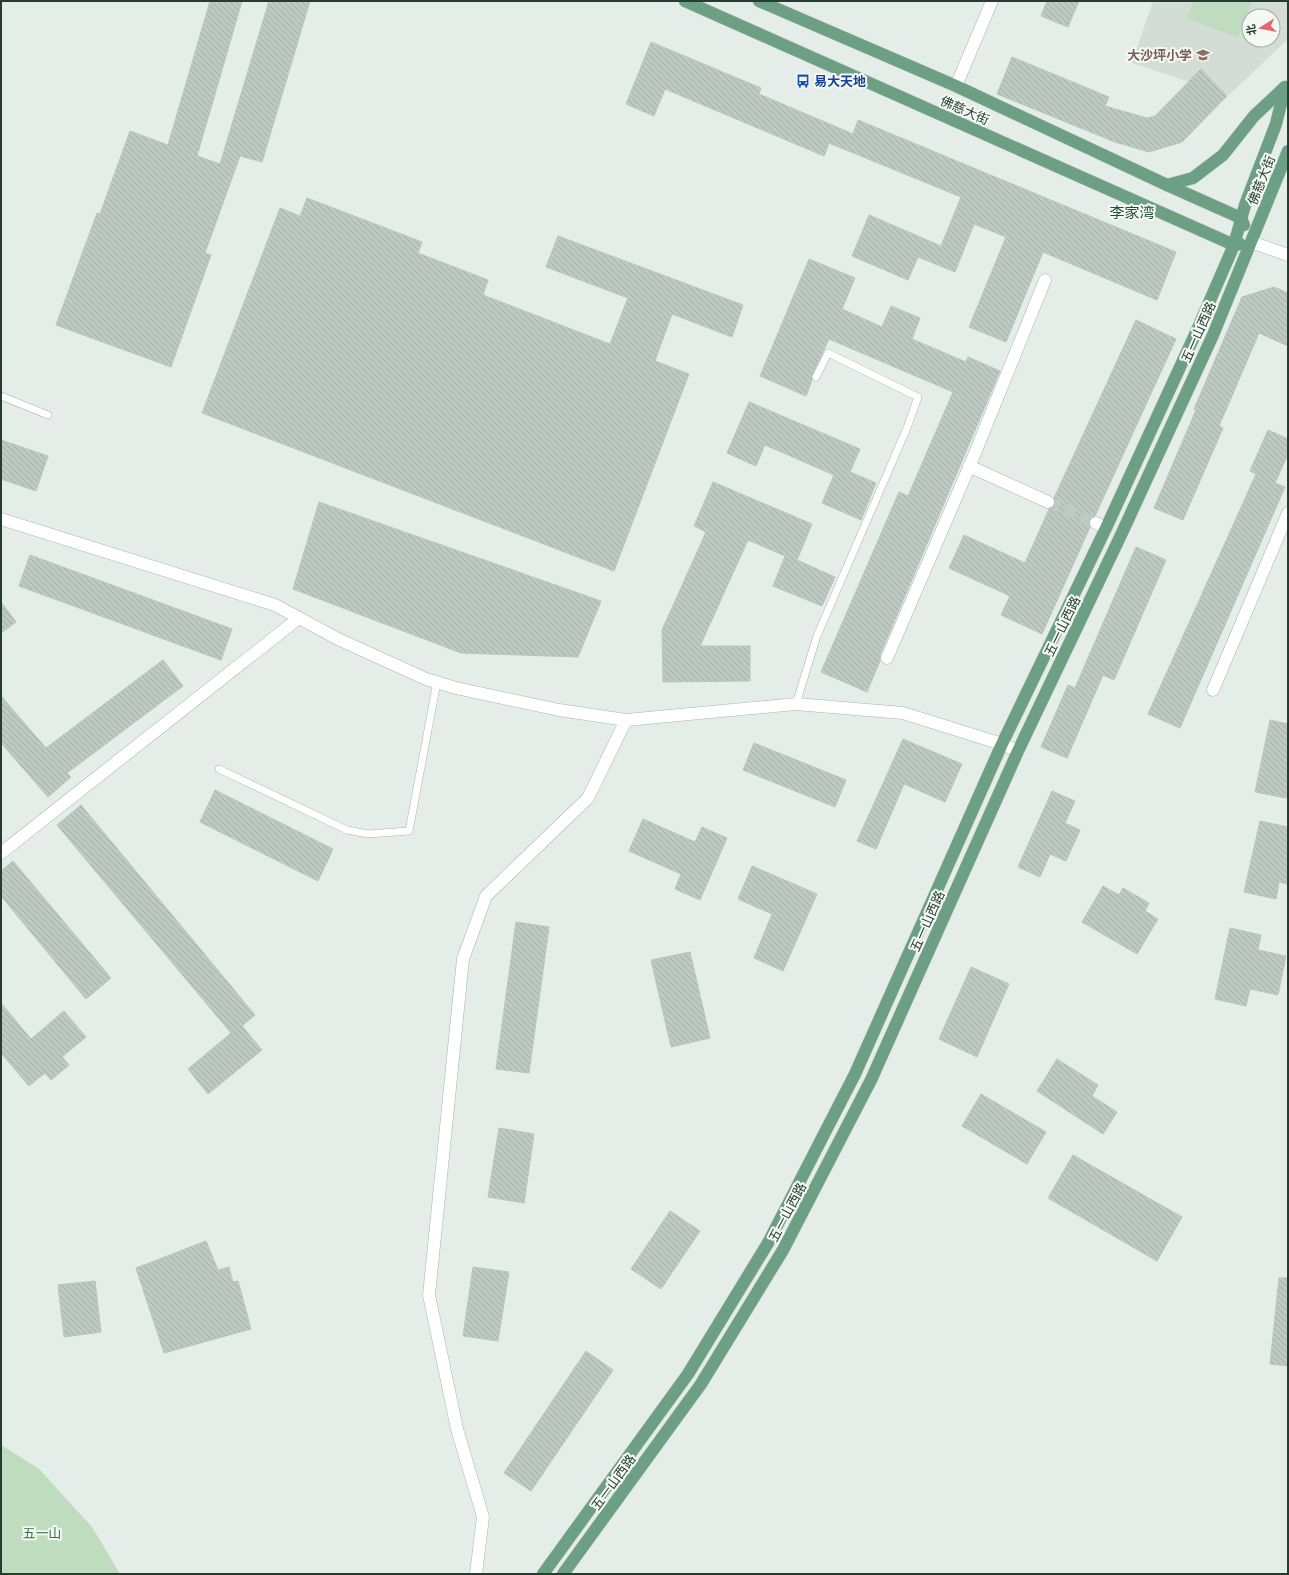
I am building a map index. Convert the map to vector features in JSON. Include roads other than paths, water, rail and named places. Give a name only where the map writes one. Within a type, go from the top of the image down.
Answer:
[{"type":"main road","name":"佛慈大街","points":[[685,1],[1234,245],[1245,205],[1276,124],[1287,85]]},
{"type":"main road","name":"佛慈大街","points":[[759,1],[956,86],[1167,186],[1241,218],[1251,242]]},
{"type":"main road","name":"佛慈大街","points":[[1167,186],[1193,178],[1223,155],[1254,116],[1287,85]]},
{"type":"main road","name":"佛慈大街","points":[[1251,242],[1288,151]]},
{"type":"main road","points":[[1234,245],[1251,242]]},
{"type":"main road","name":"五一山西路","points":[[563,1574],[702,1384],[783,1250],[871,1080],[1018,751],[1124,528],[1213,335],[1251,242]]},
{"type":"main road","name":"五一山西路","points":[[543,1574],[688,1374],[768,1243],[855,1074],[1101,526],[1234,245]]},
{"type":"street","points":[[956,86],[992,1]]},
{"type":"street","points":[[1251,242],[1288,255]]},
{"type":"street","points":[[887,658],[969,466],[1045,280]]},
{"type":"street","points":[[969,466],[1048,502]]},
{"type":"street","points":[[1213,690],[1288,513]]},
{"type":"street","points":[[1,519],[275,604],[338,639],[426,679],[436,682],[559,710],[626,720],[796,704],[903,713],[1002,744],[1018,751]]},
{"type":"street","points":[[1,854],[299,618]]},
{"type":"street","points":[[476,1574],[483,1517],[457,1429],[429,1295],[463,959],[486,896],[588,798],[626,720]]},
{"type":"lane","points":[[796,704],[817,636],[907,428],[918,397],[828,353],[816,377]]},
{"type":"lane","points":[[1,396],[48,415]]},
{"type":"lane","points":[[219,769],[347,830],[368,834],[409,832],[436,682]]},
{"type":"tunnel","points":[[1048,502],[1096,523]]},
{"type":"place","name":"大沙坪小学","points":[[1203,55]]},
{"type":"place","name":"易大天地","points":[[803,81]]},
{"type":"district","name":"李家湾","points":[[1132,213]]},
{"type":"park label","name":"五一山","points":[[42,1533]]}]
